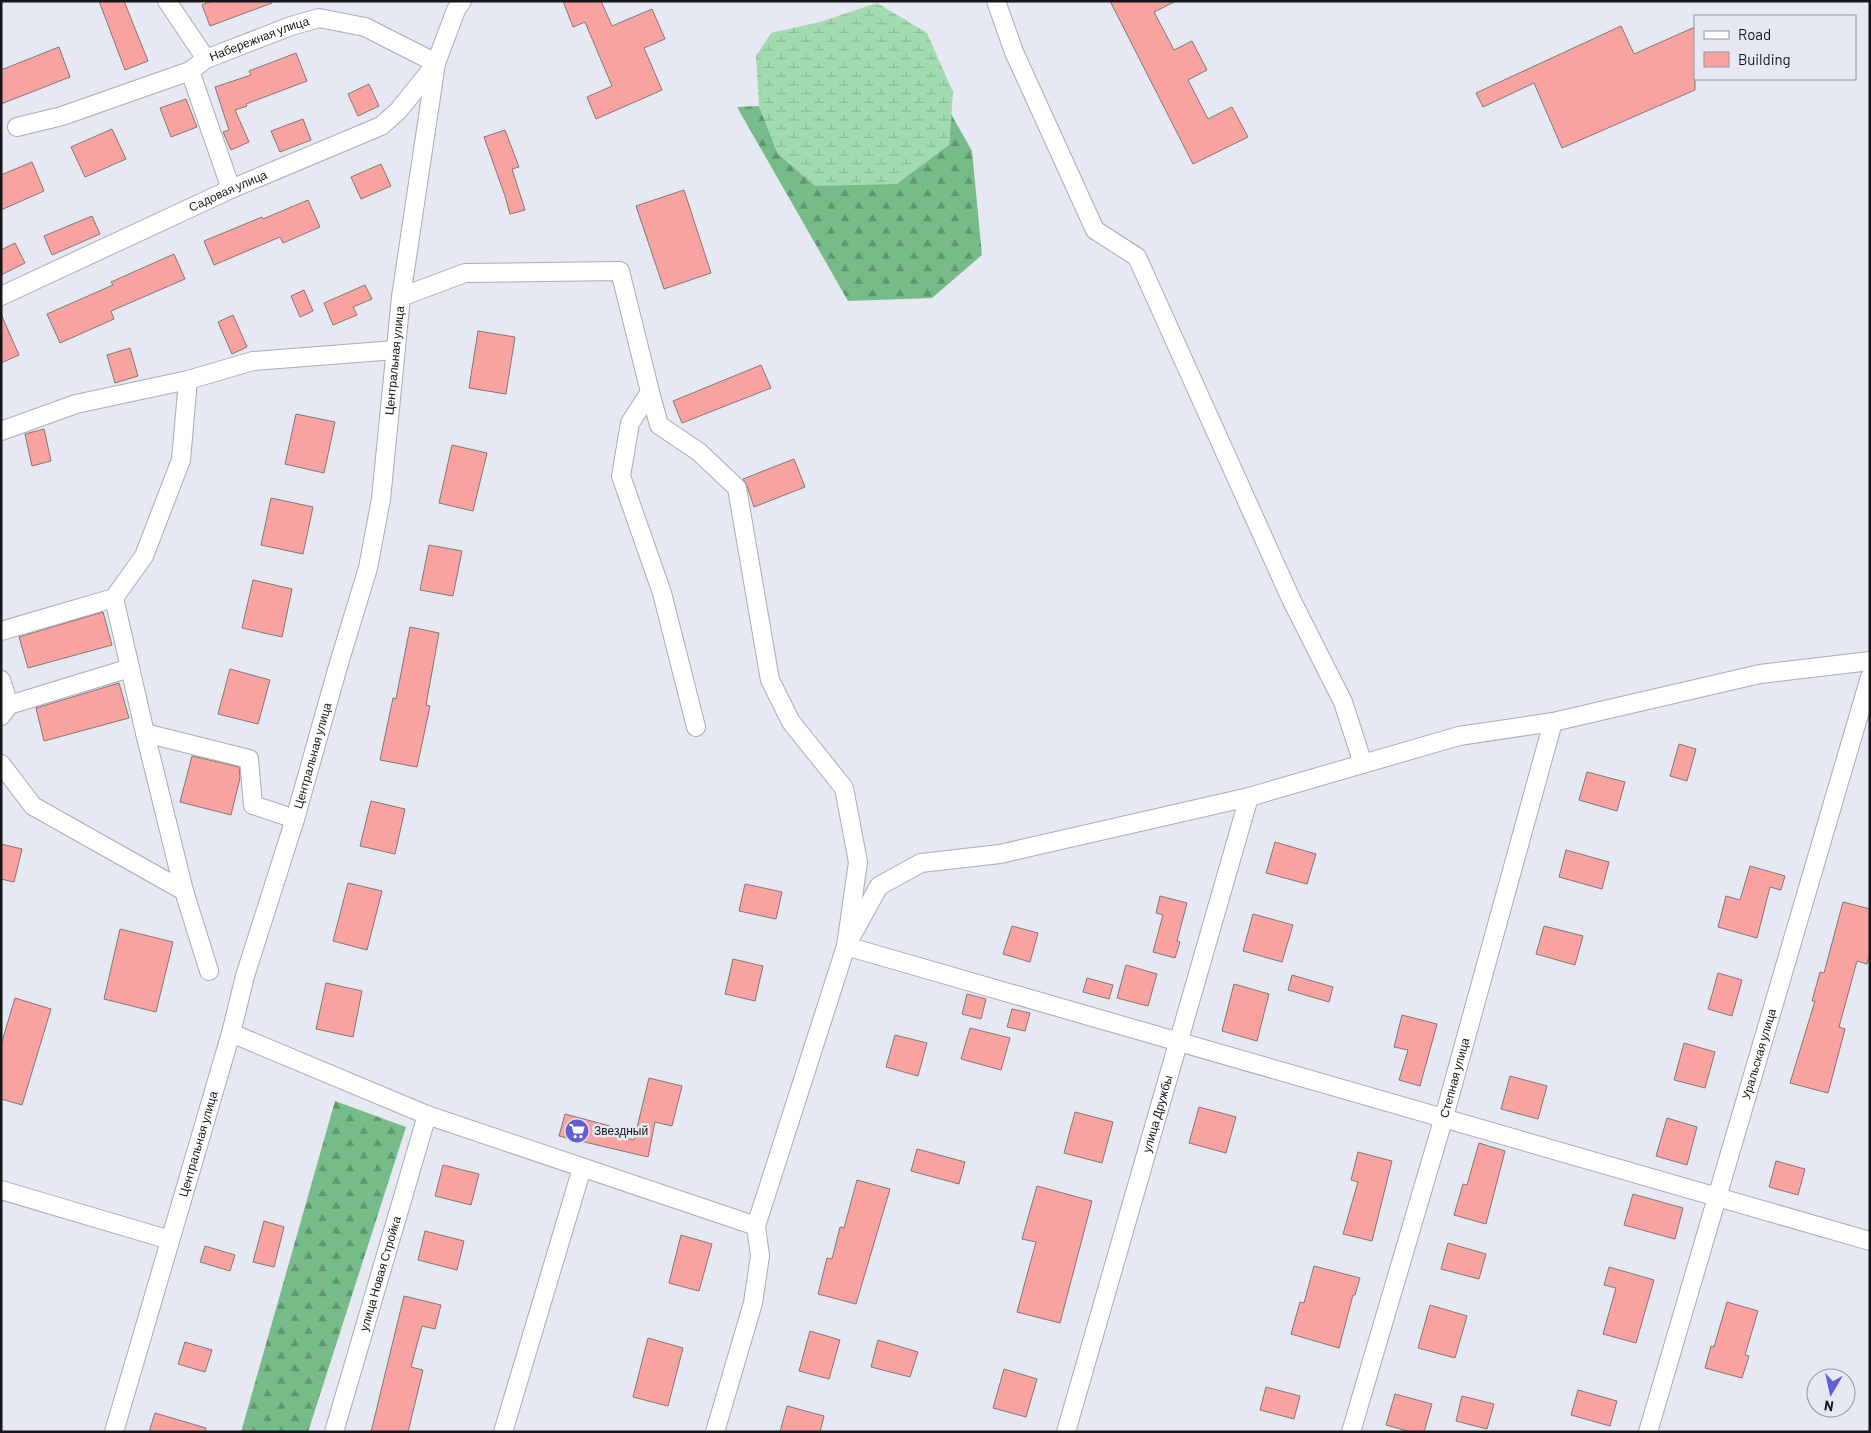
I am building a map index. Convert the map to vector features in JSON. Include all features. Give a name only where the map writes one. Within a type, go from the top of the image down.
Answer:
[{"type":"street","points":[[167,1],[206,59]]},
{"type":"street","points":[[436,63],[456,10],[462,1]]},
{"type":"street","points":[[996,1],[1014,52],[1095,230],[1137,257],[1291,599],[1342,702],[1362,764]]},
{"type":"street","name":"Набережная улица","points":[[17,127],[62,116],[190,70],[206,59],[290,26],[319,18],[365,27],[436,63]]},
{"type":"street","name":"Садовая улица","points":[[1,296],[231,189],[381,126],[398,112],[436,63]]},
{"type":"street","name":"Центральная улица","points":[[114,1432],[231,1033],[245,976],[295,819],[368,568],[381,499],[401,297],[436,63]]},
{"type":"street","points":[[190,70],[231,189]]},
{"type":"street","points":[[401,297],[465,273],[620,271],[659,425],[699,452],[738,488],[770,680],[791,722],[844,788],[858,862],[846,946],[756,1226],[760,1256],[753,1303],[715,1432]]},
{"type":"street","points":[[1,431],[76,404],[188,380],[253,361],[395,350]]},
{"type":"street","points":[[1,631],[114,598],[144,556],[181,460],[188,380]]},
{"type":"street","points":[[650,392],[630,423],[621,476],[662,593],[696,727]]},
{"type":"street","points":[[114,598],[145,734],[184,890],[209,970]]},
{"type":"street","points":[[846,946],[879,886],[921,863],[1000,854],[1249,797],[1459,736],[1553,722],[1760,674],[1870,661]]},
{"type":"street","points":[[1,680],[5,710],[130,668]]},
{"type":"street","name":"Уральская улица","points":[[1648,1432],[1870,678]]},
{"type":"street","name":"Степная улица","points":[[1350,1432],[1444,1117],[1553,722]]},
{"type":"street","points":[[145,734],[248,760],[253,805],[295,819]]},
{"type":"street","points":[[1,764],[33,806],[184,890]]},
{"type":"street","name":"улица Дружбы","points":[[1066,1432],[1249,797]]},
{"type":"street","points":[[846,946],[1870,1241]]},
{"type":"street","points":[[231,1033],[427,1115],[756,1226]]},
{"type":"street","name":"улица Новая Стройка","points":[[334,1432],[427,1115]]},
{"type":"street","points":[[503,1432],[582,1168]]},
{"type":"street","points":[[1,1190],[170,1240]]},
{"type":"green space","points":[[877,3],[927,33],[953,92],[949,145],[897,184],[815,186],[778,154],[759,106],[756,56],[771,33],[820,22]]},
{"type":"green space","points":[[759,106],[778,154],[949,145],[951,114],[972,151],[982,255],[932,298],[848,301],[737,107]]},
{"type":"green space","points":[[335,1101],[406,1127],[308,1432],[241,1432]]},
{"type":"building","points":[[99,1],[124,1],[148,61],[125,70]]},
{"type":"building","points":[[212,1],[272,1],[272,3],[210,26],[202,5]]},
{"type":"building","points":[[563,1],[601,1],[612,26],[652,9],[665,39],[644,48],[662,90],[596,119],[587,97],[612,86],[585,22],[573,27]]},
{"type":"building","points":[[1110,1],[1176,1],[1154,12],[1174,50],[1192,41],[1207,70],[1188,80],[1208,119],[1232,107],[1248,137],[1193,164]]},
{"type":"building","points":[[1621,26],[1634,54],[1694,27],[1695,90],[1562,148],[1534,83],[1483,107],[1476,93]]},
{"type":"building","points":[[59,47],[70,77],[1,104],[1,70]]},
{"type":"building","points":[[296,53],[307,81],[235,110],[249,142],[231,150],[223,132],[229,130],[215,87],[251,75],[249,71]]},
{"type":"building","points":[[369,84],[379,106],[358,116],[348,94]]},
{"type":"building","points":[[186,99],[197,127],[171,137],[160,108]]},
{"type":"building","points":[[303,119],[311,140],[280,152],[271,131]]},
{"type":"building","points":[[112,129],[126,159],[85,177],[71,147]]},
{"type":"building","points":[[505,130],[519,167],[512,169],[525,210],[510,214],[484,137]]},
{"type":"building","points":[[32,162],[44,191],[1,210],[1,175]]},
{"type":"building","points":[[381,164],[391,186],[361,199],[351,177]]},
{"type":"building","points":[[684,190],[711,273],[664,289],[636,206]]},
{"type":"building","points":[[308,200],[320,227],[283,243],[280,237],[214,265],[204,241]]},
{"type":"building","points":[[92,216],[100,234],[52,255],[44,236]]},
{"type":"building","points":[[15,243],[25,263],[1,275],[1,250]]},
{"type":"building","points":[[174,254],[185,279],[111,311],[114,319],[60,343],[47,314],[113,285],[111,282]]},
{"type":"building","points":[[365,285],[372,299],[353,307],[357,315],[333,325],[324,303]]},
{"type":"building","points":[[304,290],[313,311],[300,317],[291,296]]},
{"type":"building","points":[[1,314],[19,355],[1,363]]},
{"type":"building","points":[[233,315],[247,347],[232,354],[218,322]]},
{"type":"building","points":[[478,331],[515,337],[506,394],[469,388]]},
{"type":"building","points":[[130,348],[138,376],[115,383],[107,355]]},
{"type":"building","points":[[761,365],[771,388],[682,423],[673,401]]},
{"type":"building","points":[[296,414],[335,422],[324,473],[285,464]]},
{"type":"building","points":[[44,429],[51,461],[32,466],[25,434]]},
{"type":"building","points":[[452,445],[487,453],[473,511],[439,503]]},
{"type":"building","points":[[794,459],[805,487],[754,507],[743,479]]},
{"type":"building","points":[[271,498],[313,507],[303,554],[261,545]]},
{"type":"building","points":[[429,545],[462,551],[453,596],[420,590]]},
{"type":"building","points":[[253,580],[292,589],[282,637],[242,628]]},
{"type":"building","points":[[103,612],[112,645],[28,668],[19,637]]},
{"type":"building","points":[[410,627],[439,633],[426,705],[430,706],[417,767],[380,760],[393,698],[396,699]]},
{"type":"building","points":[[230,669],[270,680],[258,724],[218,714]]},
{"type":"building","points":[[119,683],[129,718],[44,741],[36,708]]},
{"type":"building","points":[[1679,744],[1696,749],[1687,781],[1670,776]]},
{"type":"building","points":[[192,756],[239,767],[240,778],[231,815],[180,802]]},
{"type":"building","points":[[1587,772],[1625,782],[1617,811],[1579,800]]},
{"type":"building","points":[[371,801],[405,809],[395,854],[360,846]]},
{"type":"building","points":[[1275,842],[1316,854],[1307,884],[1266,873]]},
{"type":"building","points":[[1,844],[22,849],[14,882],[1,879]]},
{"type":"building","points":[[1566,850],[1609,862],[1602,889],[1559,877]]},
{"type":"building","points":[[1750,866],[1785,876],[1781,890],[1770,887],[1757,938],[1718,927],[1726,896],[1740,900]]},
{"type":"building","points":[[348,883],[382,891],[367,950],[333,941]]},
{"type":"building","points":[[745,884],[782,892],[776,919],[739,911]]},
{"type":"building","points":[[1160,896],[1187,903],[1177,941],[1180,942],[1175,958],[1153,952],[1163,915],[1156,913]]},
{"type":"building","points":[[1843,902],[1870,909],[1870,954],[1867,964],[1857,961],[1839,1027],[1845,1029],[1828,1093],[1790,1083],[1815,1001],[1812,1001],[1820,972],[1824,973]]},
{"type":"building","points":[[1253,914],[1293,925],[1282,962],[1243,951]]},
{"type":"building","points":[[1012,926],[1038,933],[1030,962],[1003,954]]},
{"type":"building","points":[[1544,926],[1583,936],[1575,965],[1536,954]]},
{"type":"building","points":[[120,929],[173,942],[156,1012],[104,999]]},
{"type":"building","points":[[733,959],[763,966],[755,1001],[725,994]]},
{"type":"building","points":[[1126,965],[1157,974],[1148,1006],[1117,998]]},
{"type":"building","points":[[1718,973],[1742,980],[1732,1016],[1708,1009]]},
{"type":"building","points":[[1292,975],[1333,987],[1329,1002],[1288,990]]},
{"type":"building","points":[[1087,978],[1113,985],[1109,999],[1083,992]]},
{"type":"building","points":[[326,983],[362,991],[353,1037],[316,1029]]},
{"type":"building","points":[[1234,984],[1269,994],[1257,1041],[1222,1031]]},
{"type":"building","points":[[967,994],[986,999],[981,1019],[962,1014]]},
{"type":"building","points":[[15,998],[51,1009],[22,1105],[1,1099],[1,1045]]},
{"type":"building","points":[[1012,1009],[1030,1013],[1025,1031],[1007,1027]]},
{"type":"building","points":[[1402,1015],[1437,1024],[1420,1086],[1399,1080],[1408,1050],[1394,1047]]},
{"type":"building","points":[[970,1028],[1010,1038],[1001,1070],[961,1059]]},
{"type":"building","points":[[895,1035],[927,1043],[918,1076],[886,1067]]},
{"type":"building","points":[[1684,1043],[1715,1052],[1705,1088],[1674,1080]]},
{"type":"building","points":[[1510,1076],[1547,1086],[1538,1119],[1501,1109]]},
{"type":"building","points":[[649,1078],[682,1086],[672,1126],[655,1122],[648,1157],[559,1136],[565,1114],[610,1126],[608,1133],[634,1140]]},
{"type":"building","points":[[1199,1107],[1236,1117],[1226,1153],[1189,1143]]},
{"type":"building","points":[[1075,1112],[1113,1122],[1102,1163],[1064,1153]]},
{"type":"building","points":[[1667,1118],[1697,1127],[1687,1165],[1656,1156]]},
{"type":"building","points":[[1479,1143],[1505,1151],[1486,1224],[1454,1215],[1463,1184],[1467,1185]]},
{"type":"building","points":[[917,1149],[965,1162],[959,1184],[911,1171]]},
{"type":"building","points":[[1358,1152],[1392,1161],[1372,1241],[1343,1234],[1358,1182],[1351,1180]]},
{"type":"building","points":[[1776,1161],[1805,1169],[1798,1195],[1769,1187]]},
{"type":"building","points":[[443,1165],[479,1174],[471,1205],[435,1196]]},
{"type":"building","points":[[857,1180],[890,1189],[856,1304],[818,1294],[827,1258],[832,1259],[840,1227],[844,1228]]},
{"type":"building","points":[[1037,1186],[1092,1201],[1060,1323],[1017,1312],[1036,1242],[1022,1239]]},
{"type":"building","points":[[1633,1194],[1683,1208],[1675,1239],[1624,1225]]},
{"type":"building","points":[[264,1221],[284,1227],[274,1267],[253,1262]]},
{"type":"building","points":[[425,1231],[464,1241],[457,1270],[418,1260]]},
{"type":"building","points":[[681,1235],[712,1244],[699,1291],[669,1283]]},
{"type":"building","points":[[1448,1243],[1486,1254],[1479,1279],[1441,1269]]},
{"type":"building","points":[[205,1246],[235,1255],[230,1271],[200,1262]]},
{"type":"building","points":[[1314,1266],[1360,1278],[1355,1295],[1353,1295],[1339,1348],[1291,1334],[1300,1302],[1304,1303]]},
{"type":"building","points":[[1609,1267],[1654,1280],[1636,1343],[1603,1334],[1616,1288],[1604,1285]]},
{"type":"building","points":[[404,1296],[441,1305],[435,1329],[422,1326],[411,1367],[423,1370],[408,1432],[371,1432]]},
{"type":"building","points":[[1727,1302],[1758,1311],[1745,1355],[1749,1356],[1742,1378],[1705,1368],[1711,1346],[1714,1347]]},
{"type":"building","points":[[1430,1305],[1467,1316],[1455,1358],[1418,1348]]},
{"type":"building","points":[[810,1331],[840,1340],[829,1379],[799,1371]]},
{"type":"building","points":[[648,1338],[683,1348],[668,1406],[633,1397]]},
{"type":"building","points":[[878,1340],[918,1352],[910,1377],[871,1367]]},
{"type":"building","points":[[185,1342],[212,1350],[205,1372],[178,1364]]},
{"type":"building","points":[[1004,1369],[1037,1379],[1026,1417],[993,1408]]},
{"type":"building","points":[[1266,1387],[1300,1396],[1294,1419],[1260,1410]]},
{"type":"building","points":[[1578,1390],[1617,1401],[1610,1426],[1571,1415]]},
{"type":"building","points":[[1395,1394],[1432,1404],[1424,1432],[1411,1432],[1386,1425]]},
{"type":"building","points":[[1462,1396],[1494,1404],[1487,1429],[1456,1421]]},
{"type":"building","points":[[787,1406],[824,1416],[820,1432],[780,1432]]},
{"type":"building","points":[[155,1413],[206,1428],[205,1432],[149,1432]]},
{"type":"place","name":"Звездный","points":[[577,1131]]}]
